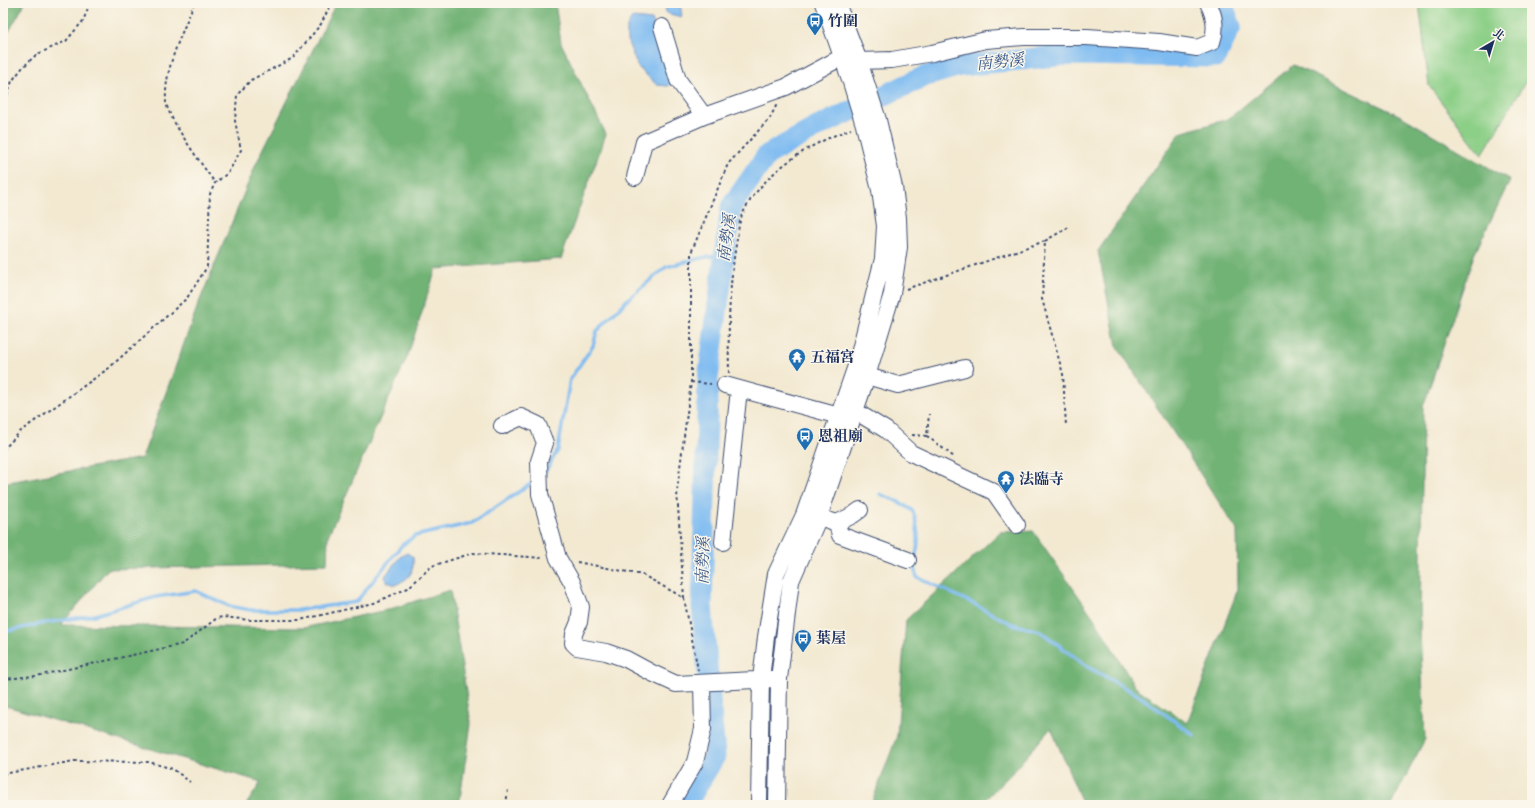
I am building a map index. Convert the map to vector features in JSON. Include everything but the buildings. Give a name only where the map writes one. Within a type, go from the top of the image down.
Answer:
[{"type":"street","points":[[823,3],[842,57],[857,78]]},
{"type":"street","points":[[777,805],[779,679],[791,580],[811,516],[839,416],[856,366],[876,292],[882,259],[885,226],[868,122],[857,78],[859,61],[837,3]]},
{"type":"street","points":[[635,177],[644,142],[704,116],[786,87],[842,57],[859,61],[892,60],[932,53],[986,40],[1024,37],[1116,39],[1160,42],[1197,48],[1212,42],[1216,33],[1214,14],[1208,3]]},
{"type":"street","points":[[662,27],[678,80],[704,116]]},
{"type":"street","points":[[759,805],[757,679],[766,637],[776,574],[811,516],[855,411],[892,294],[899,247],[898,218],[894,188],[868,122]]},
{"type":"street","points":[[876,292],[892,294]]},
{"type":"street","points":[[867,376],[898,385],[965,368]]},
{"type":"street","points":[[723,542],[731,387],[839,416],[855,411],[886,430],[911,453],[994,492],[1017,525]]},
{"type":"street","points":[[502,426],[521,417],[538,425],[545,443],[539,461],[540,494],[558,558],[572,582],[581,607],[580,622],[574,634],[573,643],[578,648],[606,652],[626,659],[676,684],[779,679]]},
{"type":"street","points":[[811,516],[837,523],[860,510]]},
{"type":"street","points":[[837,523],[840,535],[908,560]]},
{"type":"street","points":[[670,805],[695,762],[703,729],[702,683]]},
{"type":"path","points":[[3,107],[12,80],[36,55],[66,41],[83,21],[90,3]]},
{"type":"path","points":[[194,3],[170,63],[166,103],[176,126],[215,183]]},
{"type":"path","points":[[3,450],[22,430],[109,368],[187,298],[207,267],[210,194],[215,183],[228,173],[240,150],[234,121],[236,96],[251,80],[293,58],[321,24],[330,3]]},
{"type":"path","points":[[702,683],[684,598],[677,491],[691,382],[691,253],[728,164],[770,118],[786,87]]},
{"type":"path","points":[[691,382],[731,387],[728,339],[732,266],[741,216],[757,191],[784,165],[812,145],[868,122]]},
{"type":"path","points":[[892,294],[1045,241],[1069,227]]},
{"type":"path","points":[[1045,241],[1042,299],[1063,374],[1066,426]]},
{"type":"path","points":[[3,679],[36,676],[183,644],[217,618],[223,617],[250,620],[300,620],[374,604],[408,588],[432,566],[473,553],[558,558],[643,575],[684,598]]},
{"type":"path","points":[[3,774],[74,760],[149,762],[173,769],[190,782]]},
{"type":"path","points":[[506,805],[508,789]]},
{"type":"green space","points":[[3,3],[25,3],[3,42]]},
{"type":"green space","points":[[336,3],[555,3],[561,43],[606,134],[561,259],[436,269],[408,355],[328,536],[327,564],[108,569],[61,625],[303,628],[387,610],[450,590],[471,724],[459,805],[246,805],[261,782],[3,705],[3,483],[142,458],[198,305],[256,164]]},
{"type":"green space","points":[[1419,3],[1532,3],[1532,71],[1482,155],[1429,86]]},
{"type":"green space","points":[[1293,65],[1401,116],[1510,180],[1474,255],[1423,407],[1420,630],[1425,739],[1391,805],[1083,805],[1051,728],[1011,774],[980,805],[871,805],[897,736],[906,620],[1000,532],[1033,531],[1098,624],[1135,687],[1187,723],[1238,589],[1237,530],[1117,346],[1098,251],[1180,133],[1228,119]]},
{"type":"water","points":[[665,3],[680,3],[682,17],[666,13]]},
{"type":"water","points":[[632,18],[652,20],[671,71],[673,83],[668,86],[657,85],[638,67],[627,40],[627,27]]},
{"type":"water","points":[[407,553],[413,557],[413,568],[408,578],[395,585],[386,581],[385,576],[400,557]]},
{"type":"waterway","name":"南勢溪","points":[[686,805],[715,756],[702,606],[708,379],[731,207],[767,155],[817,127],[923,77],[960,66],[1066,55],[1216,57],[1231,27],[1222,3]]},
{"type":"waterway","points":[[545,472],[558,450],[570,379],[593,346],[597,331],[628,299],[666,267],[701,258],[724,255]]},
{"type":"waterway","points":[[3,632],[45,623],[95,615],[156,597],[196,591],[229,606],[250,610],[299,610],[356,602],[402,545],[415,536],[472,523],[535,481]]},
{"type":"waterway","points":[[880,494],[901,503],[913,511],[918,536],[915,564],[915,573],[917,577],[1012,624],[1040,631],[1088,667],[1138,695],[1194,735]]},
{"type":"place","name":"竹圍","points":[[815,36]]},
{"type":"place","name":"五福宮","points":[[797,372]]},
{"type":"place","name":"恩祖廟","points":[[805,451]]},
{"type":"place","name":"法臨寺","points":[[1006,494]]},
{"type":"place","name":"葉屋","points":[[803,653]]}]
